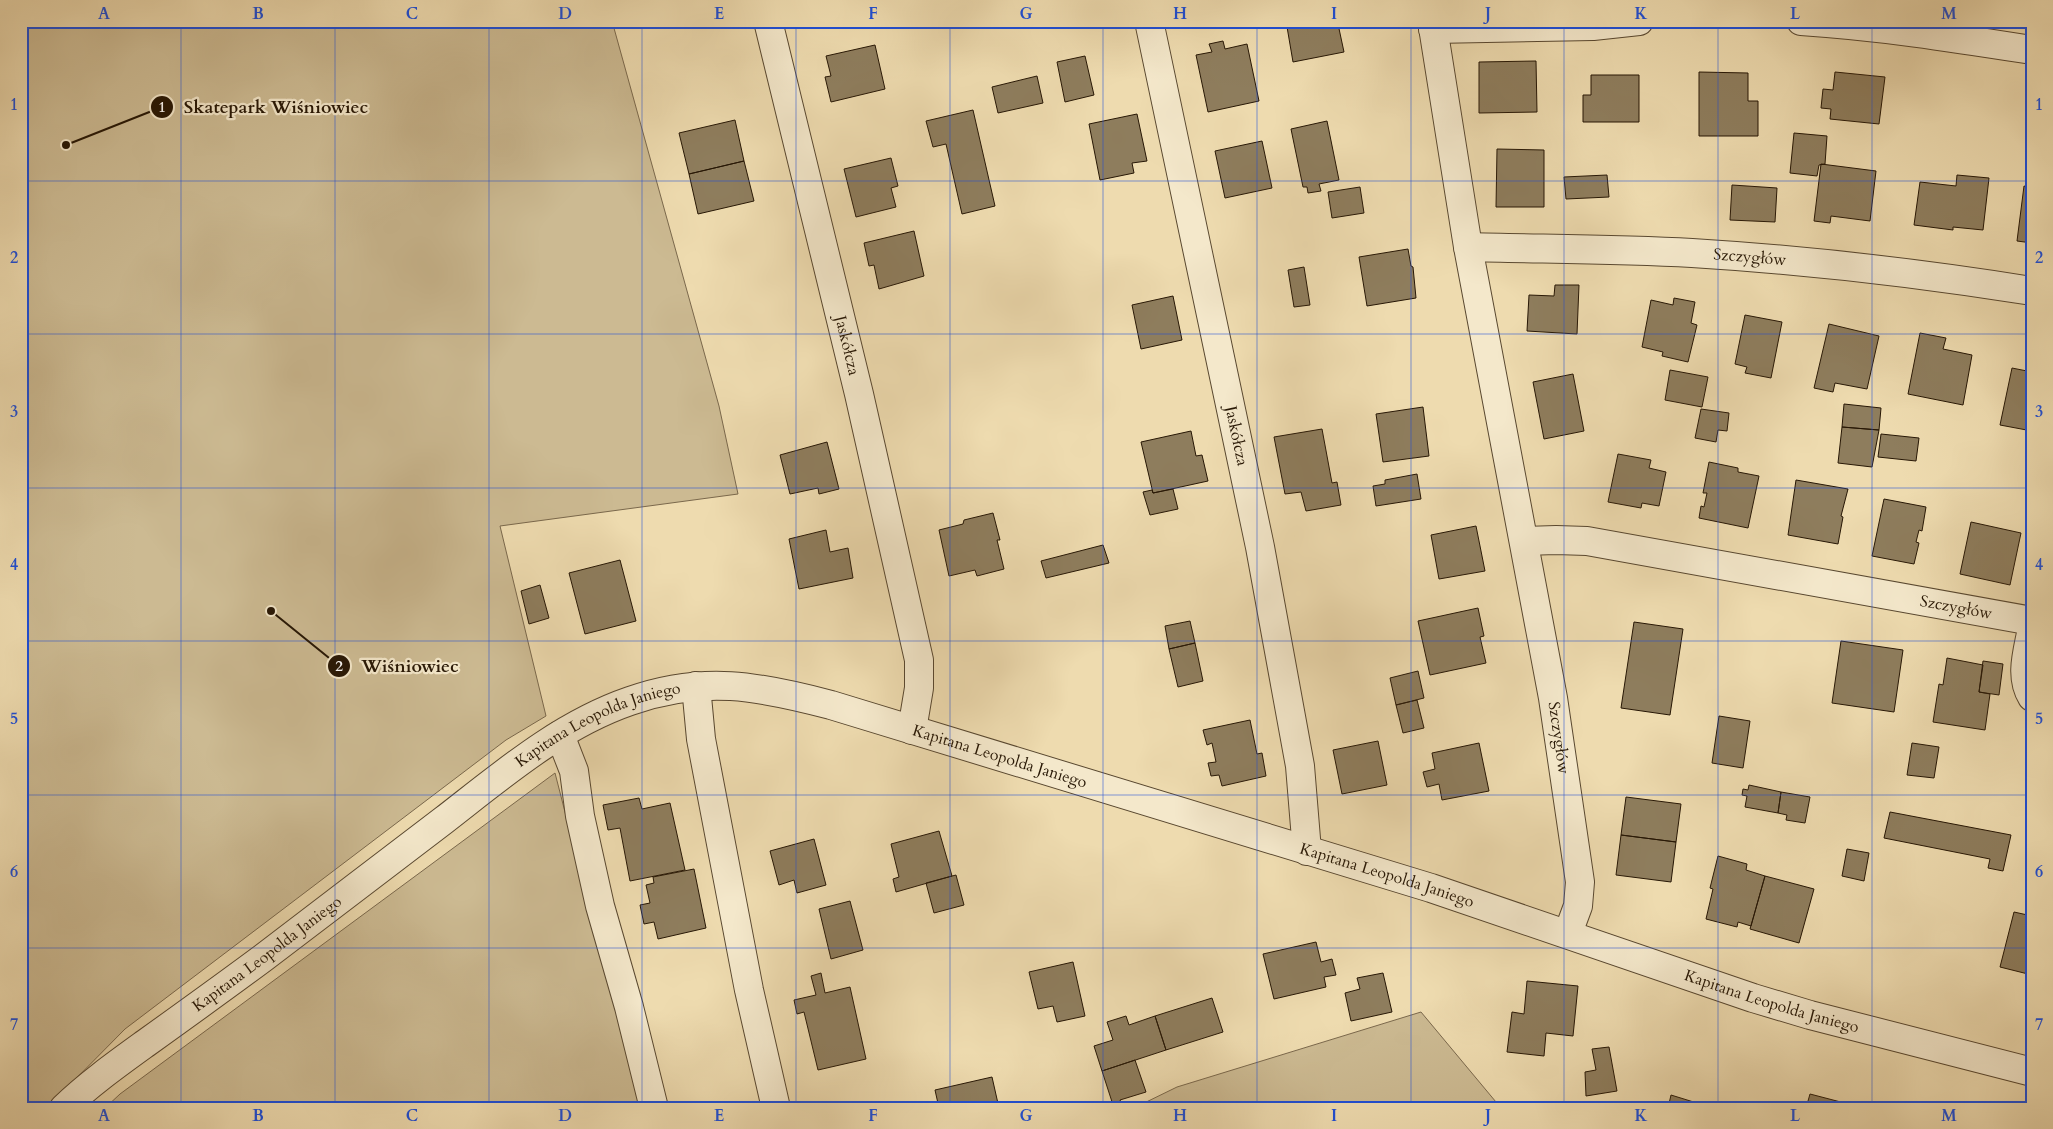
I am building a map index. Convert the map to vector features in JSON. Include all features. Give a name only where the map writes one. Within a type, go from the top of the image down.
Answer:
[{"type":"street","name":"Jaskółcza","points":[[768,21],[858,394],[919,660],[919,688],[912,730]]},
{"type":"street","name":"Jaskółcza","points":[[1149,21],[1260,547],[1300,766],[1307,852]]},
{"type":"street","points":[[1433,25],[1593,26],[1639,21]]},
{"type":"street","points":[[1801,21],[1906,31],[2032,50]]},
{"type":"street","name":"Szczygłów","points":[[1433,25],[1468,247],[1553,698],[1580,882],[1578,906],[1568,933]]},
{"type":"street","name":"Szczygłów","points":[[1468,247],[1690,253],[1805,261],[2032,291]]},
{"type":"street","name":"Szczygłów","points":[[1524,541],[1588,541],[2032,621]]},
{"type":"street","points":[[2032,628],[2024,674],[2026,688],[2032,697]]},
{"type":"street","name":"Kapitana Leopolda Janiego","points":[[64,1108],[97,1079],[239,976],[498,778],[560,734],[606,710],[631,700],[696,686],[733,685],[763,689],[831,705],[1307,852],[1431,888],[1775,1004],[2032,1072]]},
{"type":"street","points":[[696,686],[701,739],[741,952],[776,1108]]},
{"type":"street","points":[[560,734],[574,771],[580,816],[600,906],[629,1007],[654,1108]]},
{"type":"shaded area","points":[[21,21],[612,21],[719,406],[738,494],[500,526],[546,716],[506,740],[125,1029],[47,1108],[21,1108]]},
{"type":"shaded area","points":[[555,773],[641,1108],[105,1108],[120,1094]]},
{"type":"shaded area","points":[[1421,1012],[1501,1108],[1134,1108],[1177,1087]]},
{"type":"building","points":[[1286,21],[1342,21],[1343,24],[1338,24],[1344,52],[1293,62]]},
{"type":"building","points":[[1223,41],[1225,49],[1247,44],[1259,101],[1208,112],[1196,55],[1212,52],[1209,44]]},
{"type":"building","points":[[875,45],[885,89],[831,102],[825,77],[831,76],[826,56]]},
{"type":"building","points":[[1085,56],[1094,95],[1065,102],[1057,62]]},
{"type":"building","points":[[1536,61],[1537,112],[1479,113],[1479,62]]},
{"type":"building","points":[[1699,72],[1748,73],[1748,101],[1758,101],[1758,136],[1699,136]]},
{"type":"building","points":[[1835,72],[1885,77],[1879,124],[1830,119],[1831,109],[1821,108],[1823,89],[1833,90]]},
{"type":"building","points":[[1591,75],[1639,75],[1639,122],[1583,122],[1583,95],[1591,95]]},
{"type":"building","points":[[1037,76],[1043,103],[998,113],[992,87]]},
{"type":"building","points":[[973,110],[995,206],[962,214],[946,144],[933,147],[926,121]]},
{"type":"building","points":[[1137,114],[1147,161],[1132,163],[1134,173],[1100,180],[1089,124]]},
{"type":"building","points":[[735,120],[744,161],[689,174],[679,133]]},
{"type":"building","points":[[1327,121],[1339,180],[1319,184],[1321,191],[1308,193],[1307,187],[1303,187],[1291,129]]},
{"type":"building","points":[[1794,133],[1827,136],[1825,164],[1819,165],[1817,176],[1790,173]]},
{"type":"building","points":[[1262,141],[1272,188],[1225,198],[1215,151]]},
{"type":"building","points":[[1497,149],[1544,150],[1544,207],[1496,207]]},
{"type":"building","points":[[891,158],[898,186],[891,188],[896,207],[856,217],[844,169]]},
{"type":"building","points":[[744,161],[754,201],[698,214],[689,174]]},
{"type":"building","points":[[1821,164],[1876,171],[1870,221],[1831,216],[1830,223],[1814,221]]},
{"type":"building","points":[[1607,175],[1609,197],[1566,199],[1564,177]]},
{"type":"building","points":[[1957,175],[1989,178],[1983,230],[1953,227],[1953,230],[1914,225],[1920,182],[1956,186]]},
{"type":"building","points":[[1732,185],[1777,188],[1775,222],[1730,220]]},
{"type":"building","points":[[2024,186],[2032,188],[2032,243],[2017,241]]},
{"type":"building","points":[[1360,187],[1364,213],[1332,218],[1328,192]]},
{"type":"building","points":[[914,231],[924,276],[879,289],[874,265],[869,266],[864,243]]},
{"type":"building","points":[[1408,249],[1411,266],[1413,267],[1416,298],[1367,306],[1359,257]]},
{"type":"building","points":[[1304,267],[1310,305],[1294,307],[1288,270]]},
{"type":"building","points":[[1555,285],[1579,285],[1577,334],[1527,331],[1529,295],[1554,296]]},
{"type":"building","points":[[1173,296],[1182,340],[1141,349],[1132,305]]},
{"type":"building","points":[[1674,298],[1695,302],[1691,323],[1697,325],[1688,362],[1662,356],[1663,352],[1642,347],[1651,300],[1673,305]]},
{"type":"building","points":[[1745,315],[1782,322],[1771,378],[1745,373],[1747,367],[1735,364]]},
{"type":"building","points":[[1829,324],[1879,336],[1867,389],[1835,383],[1833,392],[1814,388]]},
{"type":"building","points":[[1920,333],[1946,338],[1943,349],[1972,355],[1963,405],[1908,394]]},
{"type":"building","points":[[2012,368],[2032,372],[2032,431],[2000,425]]},
{"type":"building","points":[[1670,370],[1708,377],[1702,407],[1665,400]]},
{"type":"building","points":[[1573,374],[1584,431],[1544,439],[1533,382]]},
{"type":"building","points":[[1844,404],[1881,408],[1879,430],[1842,427]]},
{"type":"building","points":[[1423,407],[1429,456],[1383,462],[1376,414]]},
{"type":"building","points":[[1701,409],[1729,413],[1727,431],[1718,430],[1716,442],[1695,438]]},
{"type":"building","points":[[1842,427],[1879,430],[1872,467],[1838,463]]},
{"type":"building","points":[[1322,429],[1332,483],[1337,482],[1341,505],[1306,511],[1301,492],[1285,494],[1274,437]]},
{"type":"building","points":[[1191,431],[1196,456],[1202,455],[1208,481],[1153,493],[1141,442]]},
{"type":"building","points":[[1881,434],[1919,438],[1916,461],[1878,457]]},
{"type":"building","points":[[827,442],[839,489],[819,494],[818,488],[790,494],[780,455]]},
{"type":"building","points":[[1618,454],[1651,460],[1649,468],[1666,472],[1659,506],[1642,503],[1641,508],[1608,502]]},
{"type":"building","points":[[1709,462],[1738,468],[1738,472],[1759,476],[1748,528],[1699,518],[1701,506],[1704,507],[1707,493],[1703,493]]},
{"type":"building","points":[[1417,474],[1421,499],[1376,506],[1373,486],[1385,484],[1385,480]]},
{"type":"building","points":[[1796,480],[1848,489],[1841,516],[1843,517],[1838,544],[1788,535]]},
{"type":"building","points":[[1173,489],[1178,509],[1150,515],[1143,492],[1152,490],[1153,493]]},
{"type":"building","points":[[1884,499],[1926,507],[1922,531],[1919,530],[1916,542],[1919,543],[1914,564],[1872,556]]},
{"type":"building","points":[[993,513],[1000,540],[997,540],[1004,569],[977,576],[975,570],[949,576],[939,530],[963,524],[964,520]]},
{"type":"building","points":[[1971,522],[2021,533],[2010,585],[1960,574]]},
{"type":"building","points":[[1476,526],[1485,571],[1439,579],[1431,535]]},
{"type":"building","points":[[826,530],[830,552],[848,548],[853,578],[799,589],[789,539]]},
{"type":"building","points":[[1103,545],[1109,563],[1046,578],[1041,561]]},
{"type":"building","points":[[620,560],[636,621],[585,634],[569,573]]},
{"type":"building","points":[[540,585],[549,618],[529,624],[521,591]]},
{"type":"building","points":[[1478,608],[1484,636],[1480,637],[1486,663],[1430,675],[1418,621]]},
{"type":"building","points":[[1190,621],[1195,643],[1169,649],[1165,626]]},
{"type":"building","points":[[1634,622],[1683,629],[1670,715],[1621,708]]},
{"type":"building","points":[[1841,641],[1903,650],[1894,712],[1832,703]]},
{"type":"building","points":[[1195,643],[1203,681],[1178,687],[1169,649]]},
{"type":"building","points":[[1947,658],[1983,665],[1979,692],[1990,694],[1985,730],[1933,722],[1939,684],[1943,685]]},
{"type":"building","points":[[1983,661],[2003,664],[1999,695],[1979,692]]},
{"type":"building","points":[[1418,671],[1424,698],[1396,705],[1390,678]]},
{"type":"building","points":[[1417,700],[1424,728],[1403,733],[1396,705]]},
{"type":"building","points":[[1719,716],[1750,721],[1743,768],[1712,763]]},
{"type":"building","points":[[1250,720],[1257,754],[1262,753],[1266,776],[1222,786],[1219,775],[1211,776],[1208,763],[1216,762],[1212,743],[1207,745],[1203,730]]},
{"type":"building","points":[[1378,741],[1387,785],[1342,794],[1333,750]]},
{"type":"building","points":[[1479,743],[1489,791],[1442,800],[1439,784],[1427,787],[1423,772],[1435,769],[1432,753]]},
{"type":"building","points":[[1912,743],[1939,747],[1934,778],[1907,775]]},
{"type":"building","points":[[1749,785],[1781,792],[1778,813],[1745,807],[1747,796],[1742,795],[1743,789],[1748,790]]},
{"type":"building","points":[[1781,792],[1810,797],[1805,823],[1786,820],[1787,815],[1778,813]]},
{"type":"building","points":[[1626,797],[1681,804],[1676,842],[1621,835]]},
{"type":"building","points":[[639,798],[642,809],[670,803],[685,870],[630,881],[620,828],[608,830],[603,805]]},
{"type":"building","points":[[1890,812],[2011,835],[2003,871],[1988,868],[1990,859],[1884,838]]},
{"type":"building","points":[[939,831],[952,876],[896,892],[893,879],[899,877],[891,844]]},
{"type":"building","points":[[1621,835],[1676,842],[1671,882],[1616,875]]},
{"type":"building","points":[[814,839],[826,885],[797,893],[794,880],[779,885],[770,851]]},
{"type":"building","points":[[1847,849],[1869,853],[1864,881],[1842,876]]},
{"type":"building","points":[[1718,856],[1747,864],[1746,870],[1765,876],[1751,926],[1738,922],[1737,927],[1706,919],[1713,889],[1710,888]]},
{"type":"building","points":[[694,869],[706,928],[658,939],[654,922],[644,924],[640,905],[650,903],[646,885],[654,883],[653,877]]},
{"type":"building","points":[[956,875],[964,905],[934,913],[926,883]]},
{"type":"building","points":[[1765,876],[1814,889],[1799,943],[1750,929]]},
{"type":"building","points":[[850,901],[863,950],[831,959],[819,909]]},
{"type":"building","points":[[2014,912],[2032,916],[2032,975],[2000,967]]},
{"type":"building","points":[[1316,942],[1321,962],[1332,959],[1336,975],[1324,977],[1326,987],[1274,999],[1263,954]]},
{"type":"building","points":[[1073,962],[1085,1016],[1057,1022],[1053,1006],[1038,1009],[1029,972]]},
{"type":"building","points":[[821,973],[825,993],[850,987],[866,1059],[818,1070],[804,1012],[797,1014],[794,1000],[816,995],[811,976]]},
{"type":"building","points":[[1383,973],[1392,1012],[1351,1021],[1345,993],[1360,989],[1357,978]]},
{"type":"building","points":[[1527,981],[1578,986],[1573,1036],[1546,1033],[1544,1056],[1507,1052],[1512,1012],[1524,1014]]},
{"type":"building","points":[[1212,998],[1223,1032],[1166,1050],[1155,1016]]},
{"type":"building","points":[[1126,1016],[1129,1025],[1155,1016],[1166,1050],[1102,1071],[1094,1046],[1113,1040],[1107,1022]]},
{"type":"building","points":[[1609,1047],[1617,1091],[1586,1096],[1585,1072],[1596,1070],[1592,1049]]},
{"type":"building","points":[[1135,1060],[1146,1092],[1120,1100],[1123,1107],[1114,1108],[1102,1071]]},
{"type":"building","points":[[992,1077],[999,1108],[939,1108],[935,1090]]},
{"type":"building","points":[[1810,1094],[1856,1106],[1855,1108],[1806,1108]]},
{"type":"building","points":[[1671,1095],[1713,1108],[1668,1108]]},
{"type":"place","name":"Skatepark Wiśniowiec","points":[[66,145]]},
{"type":"place","name":"Wiśniowiec","points":[[271,611]]}]
